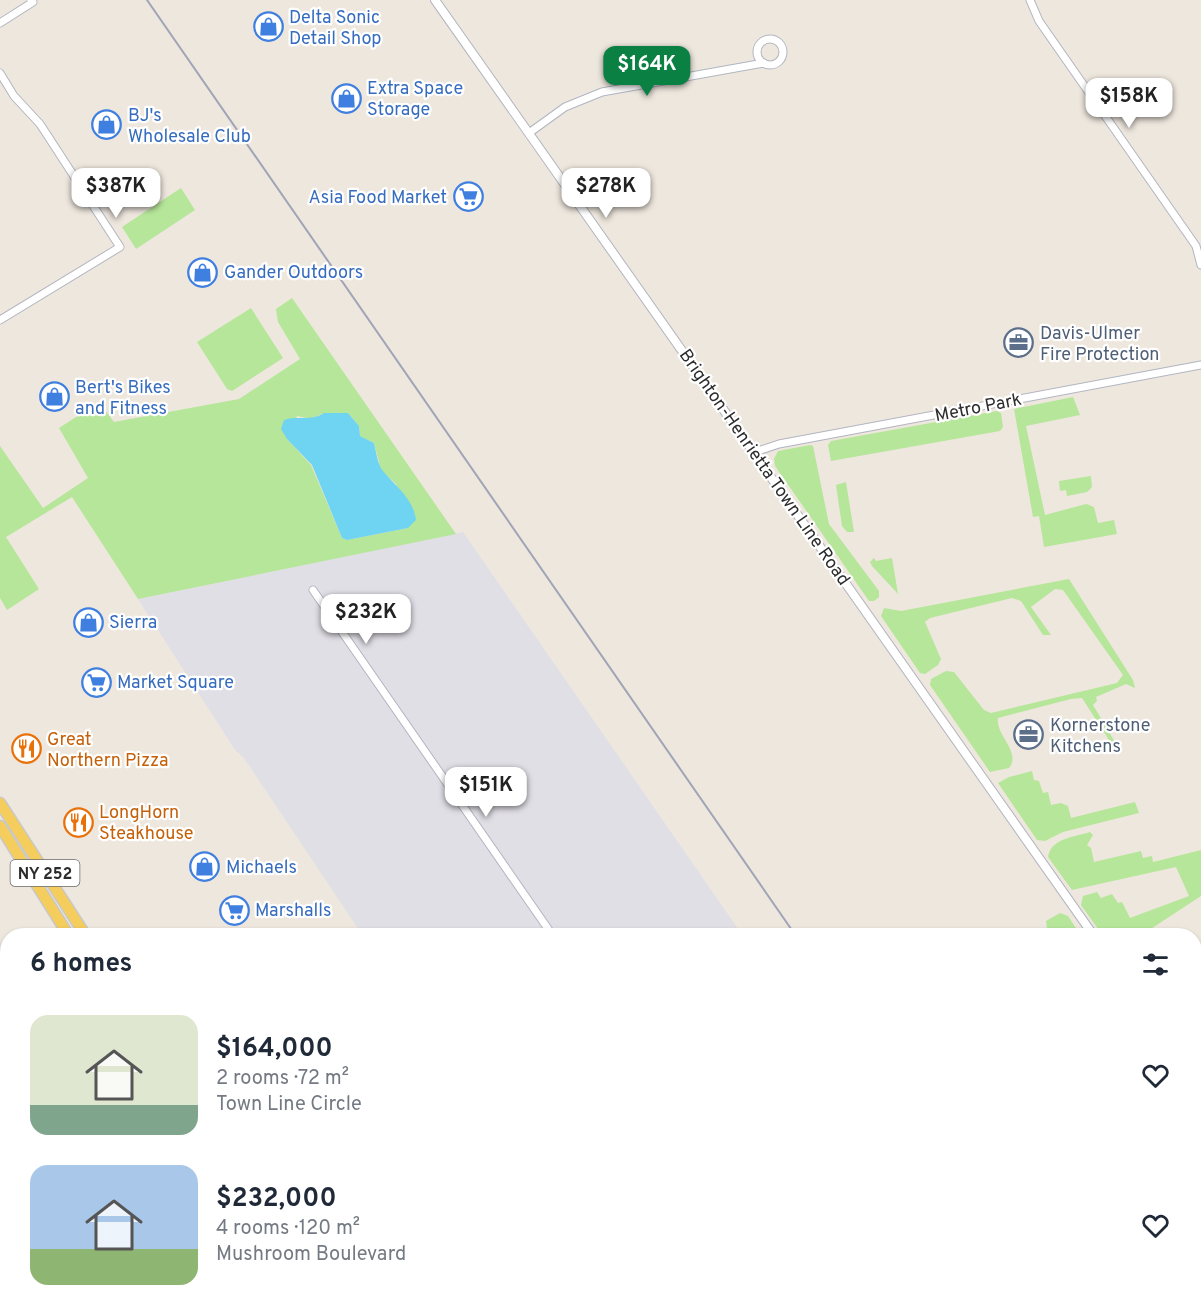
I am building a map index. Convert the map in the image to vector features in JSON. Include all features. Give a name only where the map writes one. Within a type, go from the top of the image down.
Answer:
[{"type":"main road","name":"NY 252","points":[[2,809],[81,928]]},
{"type":"main road","name":"NY 252","points":[[0,826],[64,928]]},
{"type":"street","points":[[0,23],[33,3],[32,0]]},
{"type":"street","name":"Brighton-Henrietta Town Line Road","points":[[435,0],[1088,928]]},
{"type":"street","points":[[1030,0],[1038,21],[1196,246],[1201,265]]},
{"type":"street","points":[[529,133],[565,107],[602,92],[764,63]]},
{"type":"street","points":[[0,73],[14,96],[40,124],[120,247],[0,320]]},
{"type":"street","name":"Metro Park","points":[[755,452],[779,444],[1201,365]]},
{"type":"street","points":[[313,590],[547,928]]},
{"type":"shaded area","points":[[463,532],[737,928],[358,928],[244,758],[235,750],[138,599]]},
{"type":"green space","points":[[181,188],[195,210],[136,249],[122,227]]},
{"type":"green space","points":[[292,298],[456,534],[138,599],[72,497],[6,537],[39,589],[7,610],[0,598],[0,446],[43,508],[88,478],[59,428],[76,417],[105,410],[114,422],[239,399],[300,359],[278,322],[276,309]],"holes":[[[324,413],[348,413],[359,426],[360,436],[374,443],[381,470],[396,484],[408,528],[347,540],[342,538],[311,465],[287,439],[297,416],[311,419]]]},
{"type":"green space","points":[[251,308],[283,358],[232,391],[227,389],[197,342]]},
{"type":"green space","points":[[1073,397],[1080,415],[1026,426],[1045,515],[1086,504],[1094,507],[1098,523],[1114,520],[1117,534],[1044,547],[1039,516],[1033,517],[1014,409]]},
{"type":"green space","points":[[997,411],[1001,413],[1003,427],[1000,431],[831,461],[828,445],[831,441]]},
{"type":"green space","points":[[813,446],[829,524],[879,591],[879,597],[874,601],[869,601],[775,466],[774,459],[778,451]]},
{"type":"green space","points":[[1091,476],[1092,487],[1087,492],[1067,496],[1066,490],[1060,491],[1059,481]]},
{"type":"green space","points":[[846,482],[854,532],[847,532],[842,526],[836,485]]},
{"type":"green space","points":[[874,558],[876,561],[892,558],[898,594],[872,566],[870,562]]},
{"type":"green space","points":[[1069,579],[1133,680],[1135,688],[1126,684],[1096,697],[1097,701],[1093,705],[1115,742],[1111,743],[1082,698],[1071,699],[998,718],[1000,731],[1010,750],[1012,762],[1009,768],[990,772],[930,685],[931,679],[946,671],[954,672],[984,710],[991,713],[1117,683],[1123,675],[1063,590],[1055,589],[1031,607],[1051,635],[1043,635],[1021,601],[1012,598],[930,618],[925,622],[941,659],[938,665],[925,674],[920,673],[881,616],[884,608],[901,611]]},
{"type":"green space","points":[[1032,771],[1034,780],[1039,781],[1043,793],[1048,792],[1051,805],[1061,803],[1068,806],[1071,818],[1135,802],[1139,813],[1063,832],[1045,841],[1037,840],[998,783],[1009,777]]},
{"type":"green space","points":[[1090,832],[1093,835],[1087,845],[1091,848],[1094,862],[1141,851],[1143,858],[1152,856],[1153,862],[1201,850],[1201,896],[1152,928],[1097,928],[1081,905],[1083,896],[1097,892],[1101,898],[1112,894],[1118,903],[1122,902],[1130,918],[1189,896],[1176,867],[1072,890],[1048,857],[1054,846],[1071,837]]},
{"type":"green space","points":[[1060,913],[1068,916],[1076,928],[1047,928],[1046,921]]},
{"type":"water","points":[[324,413],[348,413],[359,426],[360,436],[374,443],[381,468],[408,499],[414,512],[416,520],[408,528],[347,540],[342,538],[312,465],[287,439],[281,429],[284,420],[314,417]]},
{"type":"railway","points":[[147,0],[790,928]]},
{"type":"place","name":"Delta Sonic Detail Shop","points":[[268,27]]},
{"type":"place","name":"Extra Space Storage","points":[[346,98]]},
{"type":"place","name":"BJ's Wholesale Club","points":[[107,125]]},
{"type":"place","name":"Asia Food Market","points":[[468,197]]},
{"type":"place","name":"Gander Outdoors","points":[[203,272]]},
{"type":"place","name":"Davis-Ulmer Fire Protection","points":[[1019,343]]},
{"type":"place","name":"Bert's Bikes and Fitness","points":[[54,397]]},
{"type":"place","name":"Sierra","points":[[88,622]]},
{"type":"place","name":"Market Square","points":[[96,682]]},
{"type":"place","name":"Kornerstone Kitchens","points":[[1029,735]]},
{"type":"place","name":"Great Northern Pizza","points":[[26,749]]},
{"type":"place","name":"LongHorn Steakhouse","points":[[78,822]]},
{"type":"place","name":"Michaels","points":[[205,867]]},
{"type":"place","name":"Marshalls","points":[[234,910]]}]
